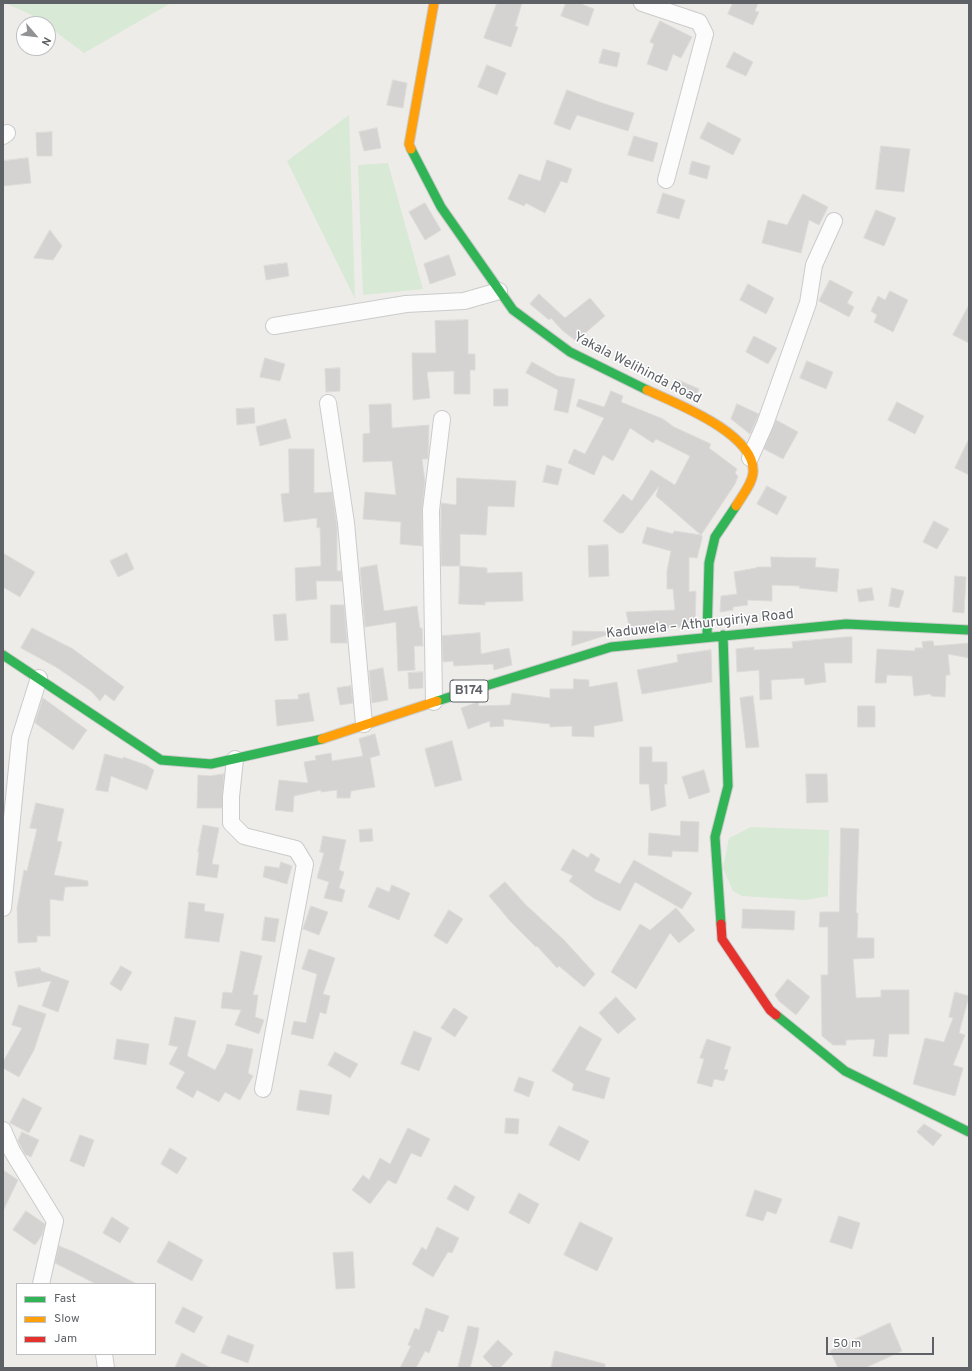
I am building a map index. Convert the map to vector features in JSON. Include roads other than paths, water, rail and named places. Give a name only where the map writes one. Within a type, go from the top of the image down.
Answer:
[{"type":"street","name":"Yakala Welihinda Road","points":[[434,3],[409,144],[441,207],[499,291],[513,310],[570,352],[718,424],[741,443],[750,458],[753,474],[746,490],[715,537],[710,556],[707,636]]},
{"type":"street","points":[[642,3],[699,22],[706,34],[666,180]]},
{"type":"street","points":[[750,458],[765,424],[808,303],[814,265],[834,221]]},
{"type":"street","points":[[274,326],[406,304],[464,301],[499,291]]},
{"type":"street","points":[[328,403],[346,523],[364,724]]},
{"type":"street","points":[[434,702],[431,510],[442,419]]},
{"type":"street","name":"Kaduwela – Athurugiriya Road","points":[[3,655],[161,760],[211,764],[312,742],[364,724],[611,647],[707,636],[846,624],[969,630]]},
{"type":"street","points":[[723,635],[728,786],[715,837],[722,939],[770,1010],[845,1071],[969,1132]]},
{"type":"street","points":[[3,908],[8,808],[20,738],[38,678]]},
{"type":"street","points":[[234,759],[231,797],[231,823],[244,836],[296,849],[305,864],[263,1089]]},
{"type":"street","points":[[3,1130],[12,1152],[55,1221],[41,1283]]},
{"type":"street","points":[[104,1355],[106,1368]]}]
